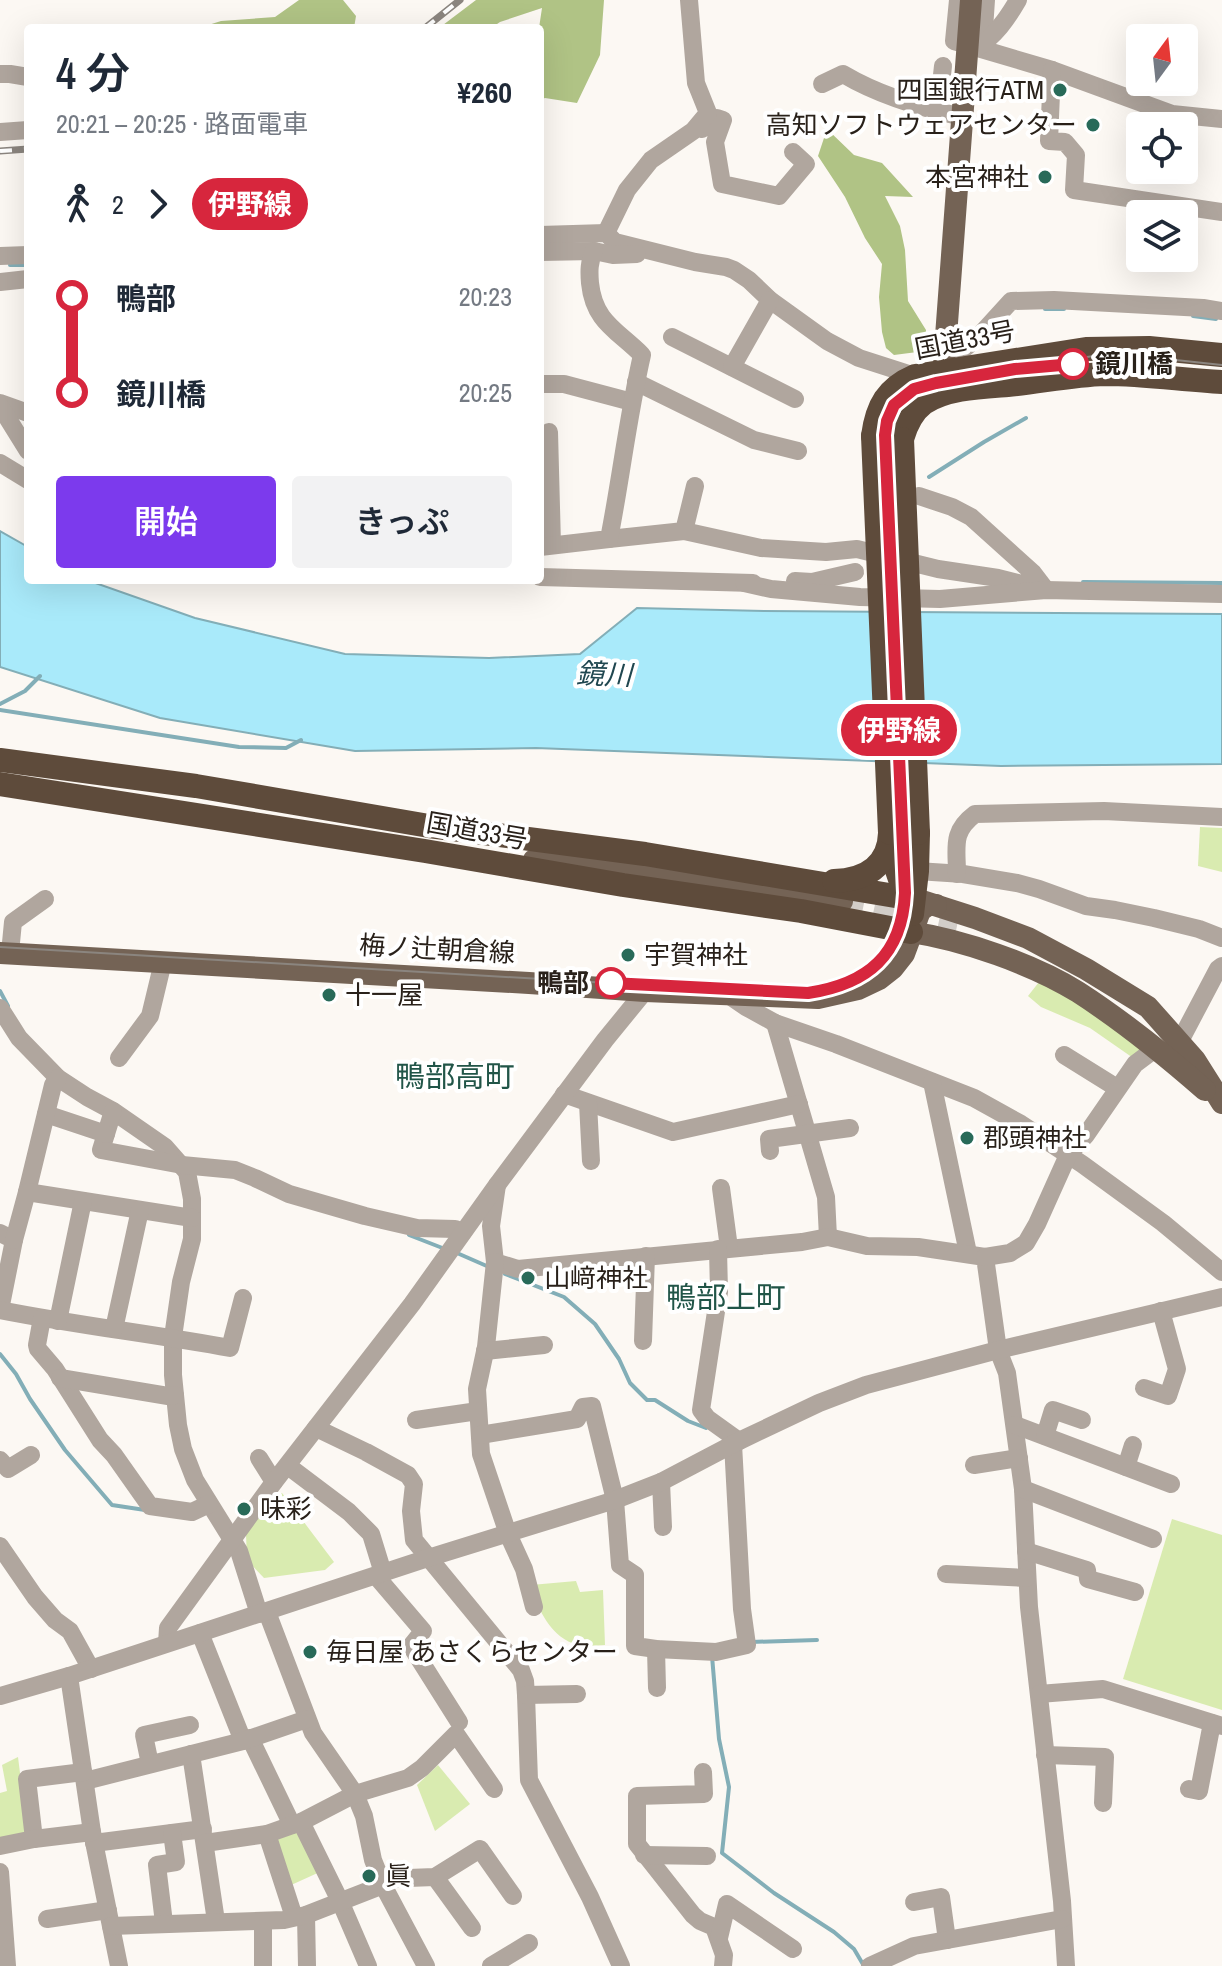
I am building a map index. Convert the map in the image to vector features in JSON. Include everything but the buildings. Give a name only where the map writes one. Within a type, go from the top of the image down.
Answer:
[{"type":"highway","name":"国道33号","points":[[0,760],[196,786],[623,885],[801,911],[911,932],[919,900],[902,439],[905,426],[947,378],[1072,350],[1149,348],[1222,355]]},
{"type":"highway","name":"国道33号","points":[[812,882],[851,881],[879,864],[890,845],[873,436],[875,419],[889,393],[915,376],[947,378],[983,386],[1105,374],[1222,382]]},
{"type":"highway","name":"国道33号","points":[[0,784],[427,838],[645,854],[919,900]]},
{"type":"highway","points":[[890,845],[919,900]]},
{"type":"main road","points":[[947,378],[963,117],[975,46],[971,0]]},
{"type":"main road","points":[[427,838],[842,901]]},
{"type":"main road","points":[[919,900],[1028,938],[1148,1007],[1179,1043],[1189,1066]]},
{"type":"main road","points":[[957,926],[1022,948],[1076,976],[1135,1016],[1189,1066],[1222,1104]]},
{"type":"main road","points":[[911,932],[962,944],[1019,963],[1076,991],[1155,1049],[1189,1066]]},
{"type":"main road","name":"梅ノ辻朝倉線","points":[[5,953],[645,991],[818,998],[858,989],[879,979],[893,968],[908,946],[911,932]]},
{"type":"street","points":[[606,233],[627,190],[651,160],[693,131],[708,113],[696,83],[689,0]]},
{"type":"street","points":[[958,0],[954,41],[1052,70],[1172,114],[1222,119]]},
{"type":"street","points":[[975,46],[986,0]]},
{"type":"street","points":[[975,46],[988,40],[1018,0]]},
{"type":"street","points":[[938,111],[943,66]]},
{"type":"street","points":[[1052,70],[1049,141],[1065,142],[1076,155],[1074,190],[1222,212]]},
{"type":"street","points":[[0,74],[24,76]]},
{"type":"street","points":[[822,84],[843,74],[864,87],[891,97],[963,117]]},
{"type":"street","points":[[663,150],[674,151],[717,118],[723,120],[715,142],[722,184],[779,196],[806,164],[793,152]]},
{"type":"street","points":[[0,132],[24,130]]},
{"type":"street","points":[[544,235],[606,233],[615,242],[726,267],[742,275],[770,300],[827,341],[859,358],[915,376]]},
{"type":"street","points":[[544,252],[594,251],[622,255],[652,251]]},
{"type":"street","points":[[594,251],[589,264],[592,300],[602,319],[642,355],[609,539]]},
{"type":"street","points":[[0,256],[24,255]]},
{"type":"street","points":[[0,272],[24,275]]},
{"type":"street","points":[[0,282],[24,277]]},
{"type":"street","points":[[947,378],[957,355],[1011,301],[1021,299],[1222,311]]},
{"type":"street","points":[[732,367],[770,300]]},
{"type":"street","points":[[672,337],[795,399]]},
{"type":"street","points":[[636,382],[754,440],[798,451]]},
{"type":"street","points":[[544,384],[564,384],[632,402]]},
{"type":"street","points":[[0,405],[24,412]]},
{"type":"street","points":[[0,405],[24,444]]},
{"type":"street","points":[[549,432],[546,546],[684,531],[761,548],[826,552],[857,549],[1046,590]]},
{"type":"street","points":[[0,463],[24,478]]},
{"type":"street","points":[[684,531],[695,486]]},
{"type":"street","points":[[919,496],[971,517],[1033,573],[1046,590]]},
{"type":"street","points":[[544,577],[812,582],[855,572]]},
{"type":"street","points":[[744,583],[771,589],[860,597],[940,599],[1046,590],[1222,594]]},
{"type":"street","points":[[957,874],[958,832],[964,822],[975,814],[1104,811],[1222,817]]},
{"type":"street","points":[[890,845],[898,864],[908,869],[1017,883],[1086,906],[1128,912],[1199,929],[1222,938]]},
{"type":"street","points":[[5,953],[13,922],[45,899]]},
{"type":"street","points":[[119,1058],[150,1016],[163,962]]},
{"type":"street","points":[[1179,1043],[1222,966]]},
{"type":"street","points":[[167,1643],[168,1628],[274,1482],[412,1304],[564,1094],[645,991]]},
{"type":"street","points":[[727,994],[775,1023],[974,1098],[1021,1124],[1163,1223],[1222,1272]]},
{"type":"street","points":[[3,1017],[58,1078],[165,1147],[187,1172],[192,1199],[192,1239],[181,1282],[173,1337],[175,1395],[183,1449],[195,1480],[239,1551],[313,1733],[355,1794],[382,1882],[426,1966]]},
{"type":"street","points":[[775,1023],[826,1197],[828,1237]]},
{"type":"street","points":[[494,1267],[567,1266],[828,1237],[867,1246],[918,1247],[976,1255],[1010,1253],[1026,1243],[1068,1155],[1086,1135],[1135,1064],[1155,1049]]},
{"type":"street","points":[[1064,1055],[1117,1088]]},
{"type":"street","points":[[58,1078],[53,1085],[27,1192],[7,1236],[0,1310],[230,1348],[243,1298]]},
{"type":"street","points":[[932,1082],[998,1350],[1007,1373],[1015,1425],[1023,1489],[1026,1578],[1062,1901],[1066,1966]]},
{"type":"street","points":[[564,1094],[673,1132],[799,1104]]},
{"type":"street","points":[[588,1103],[591,1161]]},
{"type":"street","points":[[113,1111],[101,1150],[182,1165],[235,1170],[289,1194],[365,1216],[417,1228],[463,1232]]},
{"type":"street","points":[[46,1114],[106,1134]]},
{"type":"street","points":[[770,1151],[769,1139],[850,1128]]},
{"type":"street","points":[[497,1185],[491,1226],[494,1267],[485,1351],[477,1389],[481,1454],[508,1534],[524,1569],[534,1607]]},
{"type":"street","points":[[480,1435],[577,1419],[583,1407],[592,1406],[615,1500],[620,1565],[635,1575],[635,1646],[716,1652],[747,1645],[742,1609],[736,1442],[701,1410],[723,1249],[721,1188]]},
{"type":"street","points":[[27,1192],[192,1218]]},
{"type":"street","points":[[83,1201],[50,1320],[38,1349],[150,1506],[192,1512],[209,1504]]},
{"type":"street","points":[[114,1329],[140,1210]]},
{"type":"street","points":[[643,1341],[646,1256]]},
{"type":"street","points":[[0,1696],[615,1500],[661,1482],[819,1403],[866,1385],[1222,1297]]},
{"type":"street","points":[[1144,1388],[1168,1396],[1177,1369],[1161,1311]]},
{"type":"street","points":[[485,1351],[544,1345]]},
{"type":"street","points":[[60,1378],[175,1395]]},
{"type":"street","points":[[1045,1436],[1053,1410],[1082,1420]]},
{"type":"street","points":[[416,1420],[478,1411]]},
{"type":"street","points":[[1015,1425],[1171,1484]]},
{"type":"street","points":[[316,1428],[408,1475],[414,1484],[411,1511],[414,1540],[521,1670],[525,1681],[529,1780],[590,1897],[613,1963]]},
{"type":"street","points":[[1126,1467],[1133,1445]]},
{"type":"street","points":[[0,1460],[8,1469],[31,1455]]},
{"type":"street","points":[[259,1458],[274,1482]]},
{"type":"street","points":[[974,1465],[1019,1458]]},
{"type":"street","points":[[288,1466],[349,1512],[371,1534],[379,1575],[423,1631],[411,1646],[459,1722]]},
{"type":"street","points":[[661,1482],[663,1527]]},
{"type":"street","points":[[1023,1489],[1153,1539]]},
{"type":"street","points":[[0,1546],[35,1597],[55,1620],[70,1631],[91,1669]]},
{"type":"street","points":[[1026,1551],[1087,1570],[1088,1579],[1135,1592]]},
{"type":"street","points":[[946,1574],[1026,1578]]},
{"type":"street","points":[[200,1633],[246,1740],[340,1901],[368,1966]]},
{"type":"street","points":[[656,1649],[657,1688]]},
{"type":"street","points":[[69,1676],[93,1838],[119,1966]]},
{"type":"street","points":[[1039,1694],[1103,1689],[1217,1724],[1199,1791],[1189,1789]]},
{"type":"street","points":[[526,1695],[577,1694]]},
{"type":"street","points":[[34,1839],[27,1779],[84,1776],[150,1764],[246,1740],[307,1719]]},
{"type":"street","points":[[150,1764],[144,1735],[190,1725]]},
{"type":"street","points":[[0,1846],[34,1839],[172,1833],[204,1836],[267,1834],[296,1824],[355,1794],[408,1778],[456,1734],[494,1789]]},
{"type":"street","points":[[191,1754],[216,1921]]},
{"type":"street","points":[[1045,1755],[1105,1757],[1103,1803]]},
{"type":"street","points":[[703,1772],[704,1794],[630,1796],[637,1844],[693,1915],[714,1927],[724,1955],[723,1966]]},
{"type":"street","points":[[164,1923],[157,1865],[176,1862],[172,1833]]},
{"type":"street","points":[[267,1834],[300,1916],[307,1966]]},
{"type":"street","points":[[47,1919],[110,1918],[164,1923],[263,1921],[300,1916],[382,1882],[435,1877],[488,1845],[513,1896]]},
{"type":"street","points":[[644,1855],[707,1856]]},
{"type":"street","points":[[0,1872],[2,1933],[7,1966]]},
{"type":"street","points":[[435,1877],[472,1928]]},
{"type":"street","points":[[914,1902],[941,1897],[947,1940]]},
{"type":"street","points":[[719,1938],[727,1904],[793,1949]]},
{"type":"street","points":[[870,1966],[914,1946],[1062,1919]]},
{"type":"street","points":[[263,1921],[263,1966]]},
{"type":"street","points":[[491,1966],[529,1943]]},
{"type":"green space","points":[[299,0],[343,0],[356,16],[355,24],[212,24],[275,17]]},
{"type":"green space","points":[[476,0],[604,0],[600,55],[577,103],[544,98],[544,24],[540,24],[542,8],[497,24],[444,24]]},
{"type":"green space","points":[[827,129],[854,155],[882,163],[913,197],[885,196],[900,226],[905,250],[908,301],[926,330],[925,351],[894,355],[886,348],[879,297],[882,264],[818,156]]},
{"type":"green space","points":[[1200,827],[1222,828],[1222,872],[1198,866]]},
{"type":"green space","points":[[1039,982],[1066,996],[1149,1051],[1136,1060],[1090,1028],[1041,1007],[1028,996]]},
{"type":"green space","points":[[274,1493],[282,1493],[334,1562],[325,1570],[264,1578],[247,1560],[246,1534]]},
{"type":"green space","points":[[1172,1519],[1222,1535],[1222,1710],[1123,1679]]},
{"type":"green space","points":[[576,1581],[580,1592],[603,1590],[605,1645],[578,1645],[560,1636],[547,1622],[531,1585]]},
{"type":"green space","points":[[18,1757],[28,1837],[0,1844],[0,1793],[7,1791],[2,1765]]},
{"type":"green space","points":[[438,1765],[470,1804],[435,1831],[417,1785]]},
{"type":"green space","points":[[300,1825],[322,1871],[289,1886],[273,1836]]},
{"type":"water","name":"鏡川","points":[[0,531],[24,545],[24,584],[98,584],[195,618],[345,654],[489,658],[580,654],[637,608],[1222,614],[1222,764],[1001,766],[536,748],[355,751],[160,718],[0,667]]},
{"type":"waterway","points":[[10,265],[24,265]]},
{"type":"waterway","points":[[1045,309],[1064,309]]},
{"type":"waterway","points":[[1193,316],[1216,319]]},
{"type":"waterway","points":[[929,477],[1026,418]]},
{"type":"waterway","points":[[1083,582],[1222,583]]},
{"type":"waterway","points":[[0,704],[25,691],[40,676]]},
{"type":"waterway","points":[[0,710],[239,747],[286,748],[301,740]]},
{"type":"waterway","points":[[0,991],[8,1006]]},
{"type":"waterway","points":[[409,1235],[445,1249]]},
{"type":"waterway","points":[[457,1253],[489,1267]]},
{"type":"waterway","points":[[505,1274],[564,1297],[595,1324],[619,1359],[630,1383],[647,1400],[655,1400],[688,1421],[706,1428]]},
{"type":"waterway","points":[[0,1354],[65,1450],[112,1505],[145,1510]]},
{"type":"waterway","points":[[751,1642],[817,1640]]},
{"type":"waterway","points":[[712,1656],[719,1739],[729,1787],[722,1853],[774,1893],[834,1932],[854,1949],[864,1966]]},
{"type":"tunnel","points":[[842,901],[957,926]]},
{"type":"tram line","points":[[0,947],[726,990],[808,993],[851,982],[881,962],[899,929],[904,909],[885,435],[894,405],[907,394],[936,383],[1094,356],[1148,357],[1222,365]]},
{"type":"tram line","name":"伊野線","points":[[611,983],[808,993],[851,982],[881,962],[899,929],[905,893],[885,435],[887,421],[894,405],[914,389],[1015,369],[1073,364]]},
{"type":"railway","points":[[430,24],[460,0]]},
{"type":"railway","points":[[0,151],[24,149]]},
{"type":"place","name":"四国銀行ATM","points":[[1060,90]]},
{"type":"place","name":"高知ソフトウェアセンター","points":[[1093,125]]},
{"type":"place","name":"本宮神社","points":[[1045,177]]},
{"type":"place","name":"鏡川橋","points":[[1073,364]]},
{"type":"place","name":"宇賀神社","points":[[628,955]]},
{"type":"place","name":"鴨部","points":[[611,983]]},
{"type":"place","name":"十一屋","points":[[329,995]]},
{"type":"place","name":"郡頭神社","points":[[967,1138]]},
{"type":"place","name":"山﨑神社","points":[[528,1278]]},
{"type":"place","name":"味彩","points":[[244,1509]]},
{"type":"place","name":"毎日屋 あさくらセンター","points":[[310,1652]]},
{"type":"place","name":"眞","points":[[369,1876]]},
{"type":"district","name":"鴨部高町","points":[[455,1077]]},
{"type":"district","name":"鴨部上町","points":[[726,1298]]}]
